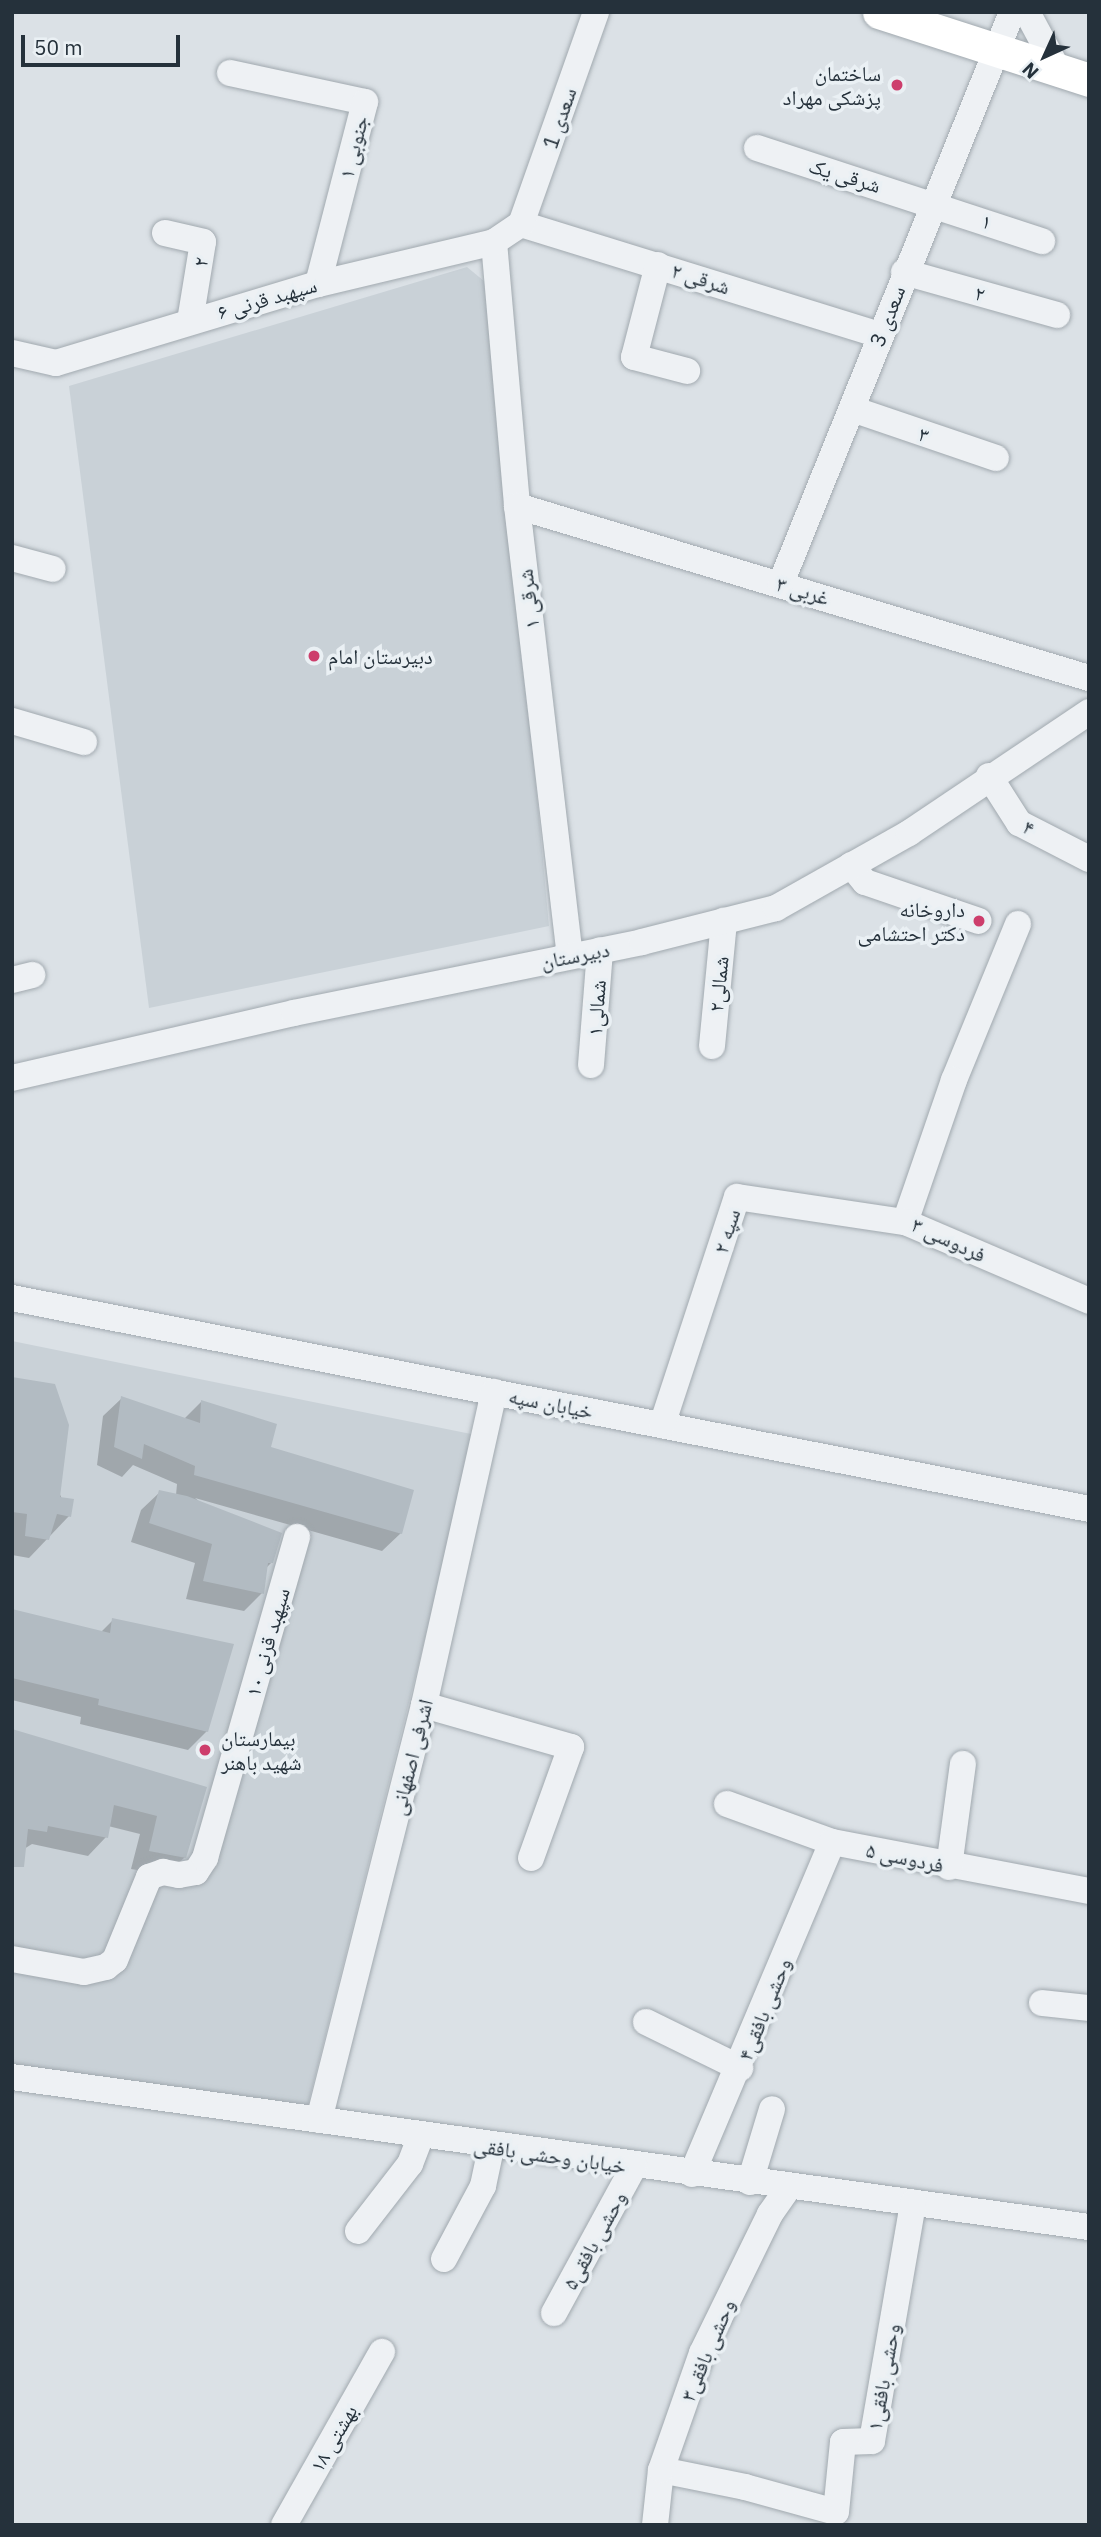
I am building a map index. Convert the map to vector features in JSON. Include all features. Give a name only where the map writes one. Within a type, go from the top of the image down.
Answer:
[{"type":"main road","points":[[879,12],[1073,75]]},
{"type":"street","name":"سعدی 1","points":[[521,224],[596,12]]},
{"type":"street","name":"سعدی 3","points":[[781,583],[852,410],[904,272],[1012,12]]},
{"type":"street","points":[[1027,12],[1073,75]]},
{"type":"street","name":"۱ جنوبی","points":[[230,73],[365,102],[318,284]]},
{"type":"street","name":"شرقی یک","points":[[757,148],[933,202]]},
{"type":"street","name":"۱","points":[[933,202],[1042,241]]},
{"type":"street","name":"سپهبد قرنی ۶","points":[[12,353],[56,363],[318,284],[494,242],[521,224]]},
{"type":"street","name":"شرقی ۲","points":[[521,224],[879,335]]},
{"type":"street","name":"۲","points":[[165,233],[203,242],[190,321]]},
{"type":"street","name":"شرقی ۱","points":[[494,242],[517,506],[570,956]]},
{"type":"street","points":[[658,265],[634,357],[687,371]]},
{"type":"street","name":"۲","points":[[904,272],[1056,315]]},
{"type":"street","name":"۳","points":[[852,410],[996,458]]},
{"type":"street","name":"۳ غربی","points":[[517,506],[781,583],[1089,678]]},
{"type":"street","points":[[12,558],[53,569]]},
{"type":"street","name":"دبیرستان","points":[[12,1078],[294,1013],[600,950],[776,908],[909,833],[989,776],[1089,712]]},
{"type":"street","points":[[12,721],[84,742]]},
{"type":"street","name":"۴","points":[[989,776],[1019,823],[1089,859]]},
{"type":"street","points":[[851,865],[865,882],[979,921]]},
{"type":"street","name":"شمالی۲","points":[[712,1046],[724,921]]},
{"type":"street","name":"فردوسی ۳","points":[[1018,923],[954,1080],[905,1222],[1089,1301]]},
{"type":"street","name":"شمالی۱","points":[[591,1065],[600,950]]},
{"type":"street","name":"سپه ۲","points":[[662,1425],[737,1197],[905,1222]]},
{"type":"street","name":"خیابان سپه","points":[[12,1298],[1089,1509]]},
{"type":"street","name":"اشرفی اصفهانی","points":[[319,2120],[424,1705],[494,1392]]},
{"type":"street","name":"سپهبد قرنی ۱۰","points":[[12,1959],[84,1972],[106,1967],[116,1960],[149,1877],[163,1872],[179,1875],[196,1872],[205,1858],[297,1537]]},
{"type":"street","points":[[424,1705],[571,1747],[531,1858]]},
{"type":"street","points":[[949,1867],[964,1764]]},
{"type":"street","name":"فردوسی ۵","points":[[727,1804],[832,1842],[949,1867],[1089,1891]]},
{"type":"street","name":"وحشی بافقی۴","points":[[692,2174],[740,2068],[832,1842]]},
{"type":"street","points":[[1042,2004],[1089,2008]]},
{"type":"street","points":[[646,2022],[740,2068]]},
{"type":"street","name":"خیابان وحشی بافقی","points":[[12,2077],[491,2147],[1089,2228]]},
{"type":"street","points":[[750,2182],[772,2109]]},
{"type":"street","points":[[358,2231],[410,2164],[421,2136]]},
{"type":"street","points":[[444,2259],[483,2186],[491,2147]]},
{"type":"street","name":"وحشی بافقی۵","points":[[554,2314],[634,2166]]},
{"type":"street","name":"وحشی بافقی۳","points":[[655,2525],[660,2470],[702,2353],[789,2187]]},
{"type":"street","name":"وحشی بافقی۱","points":[[660,2470],[745,2487],[836,2512],[843,2442],[872,2441],[913,2203]]},
{"type":"street","name":"بهشتی ۱۸","points":[[284,2525],[382,2352]]},
{"type":"shaded area","name":"دبیرستان امام","points":[[467,267],[490,286],[549,926],[149,1008],[69,386]]},
{"type":"shaded area","name":"بیمارستان شهید باهنر","points":[[12,1341],[476,1435],[308,2105],[12,2065]]},
{"type":"building","points":[[12,1377],[55,1384],[69,1425],[60,1497],[74,1499],[71,1517],[57,1514],[49,1540],[25,1536],[27,1514],[12,1512]]},
{"type":"building","points":[[121,1396],[200,1423],[201,1400],[277,1424],[271,1447],[414,1490],[402,1534],[194,1475],[195,1466],[144,1444],[142,1459],[114,1447]]},
{"type":"building","points":[[159,1490],[187,1496],[282,1533],[273,1563],[268,1563],[264,1594],[203,1581],[212,1544],[149,1523]]},
{"type":"building","points":[[12,1609],[110,1633],[112,1618],[234,1644],[208,1732],[98,1705],[99,1699],[12,1678]]},
{"type":"building","points":[[12,1729],[207,1787],[186,1858],[149,1851],[157,1816],[114,1805],[108,1838],[48,1826],[47,1832],[28,1829],[24,1867],[12,1867]]},
{"type":"place","name":"ساختمان پزشکی مهراد","points":[[897,85]]},
{"type":"place","name":"دبیرستان امام","points":[[314,656]]},
{"type":"place","name":"داروخانه دکتر احتشامی","points":[[979,921]]},
{"type":"place","name":"بیمارستان شهید باهنر","points":[[205,1750]]}]
